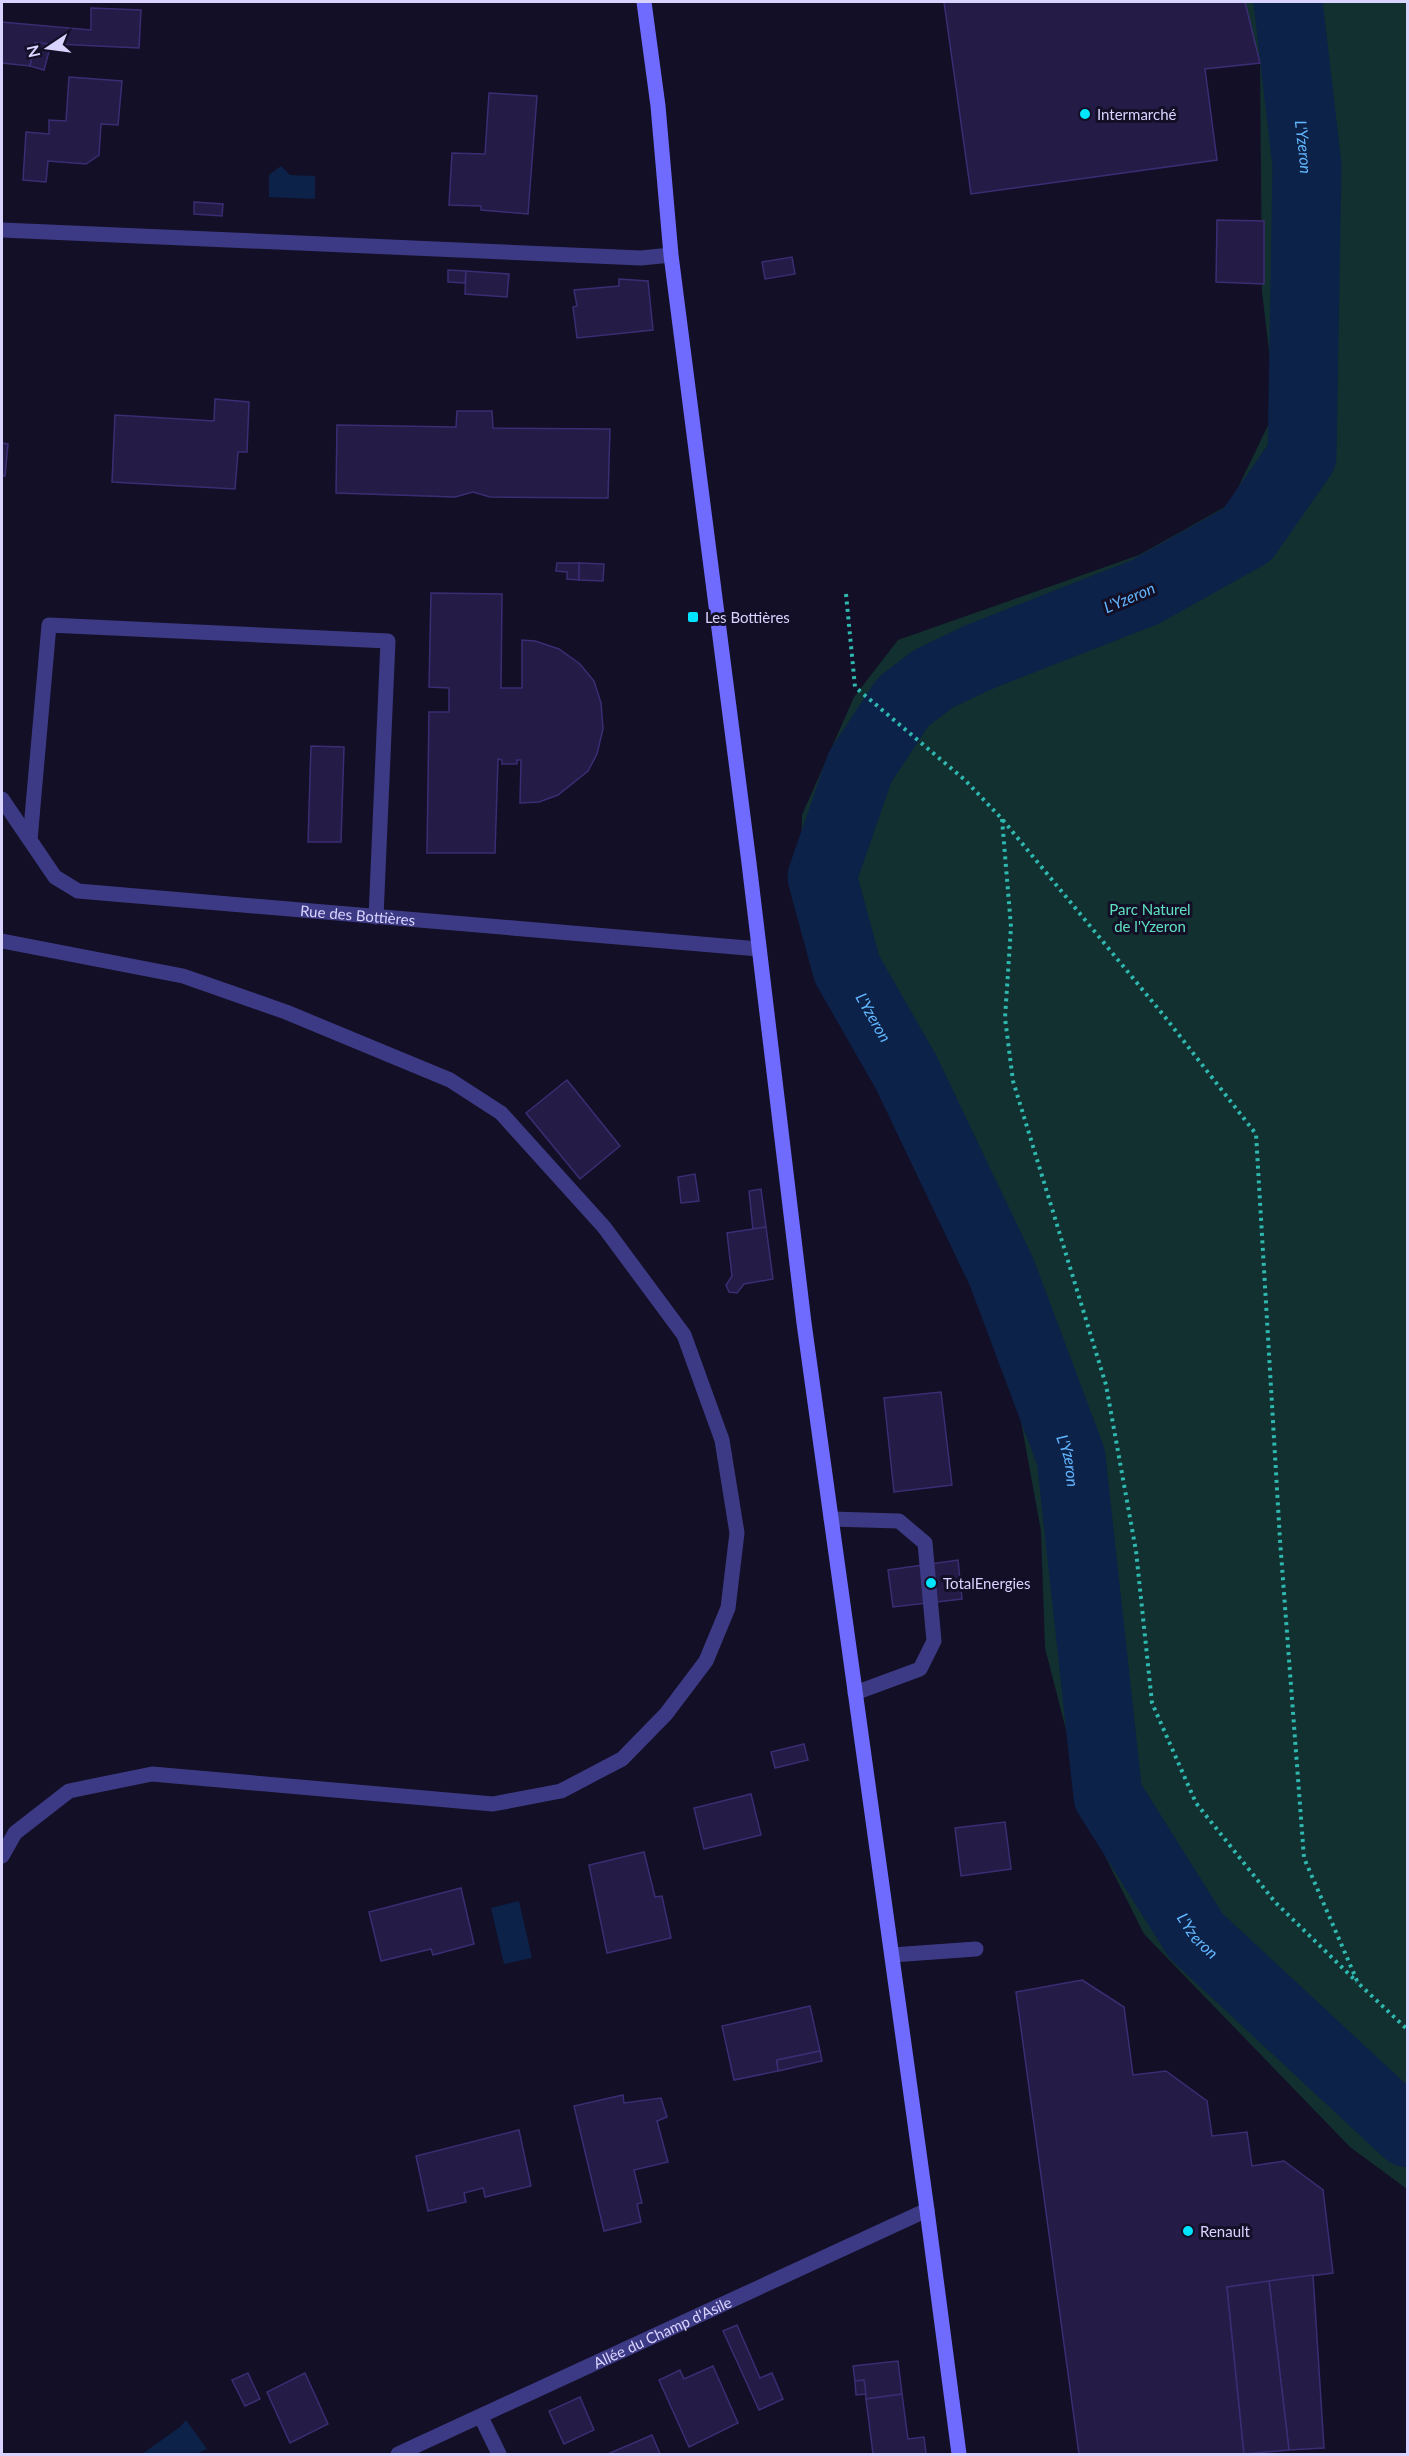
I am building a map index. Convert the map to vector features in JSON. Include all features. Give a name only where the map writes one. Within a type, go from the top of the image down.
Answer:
[{"type":"main road","points":[[644,2],[658,106],[671,255],[804,1323],[959,2454]]},
{"type":"street","points":[[2,230],[641,258],[671,255]]},
{"type":"street","points":[[30,840],[49,625],[388,641],[376,917]]},
{"type":"street","name":"Rue des Bottières","points":[[2,799],[55,877],[78,891],[759,949]]},
{"type":"street","points":[[2,941],[183,976],[286,1012],[450,1080],[501,1113],[604,1227],[684,1335],[722,1440],[737,1533],[728,1608],[706,1661],[666,1714],[622,1759],[561,1791],[493,1804],[152,1774],[69,1791],[15,1833],[2,1856]]},
{"type":"street","points":[[831,1519],[899,1521],[926,1543],[934,1641],[920,1670],[855,1693]]},
{"type":"street","points":[[892,1955],[976,1949]]},
{"type":"street","name":"Allée du Champ d'Asile","points":[[398,2454],[927,2210]]},
{"type":"street","points":[[481,2417],[499,2454]]},
{"type":"path","points":[[846,594],[855,687],[965,780],[1002,819],[1165,1017],[1256,1134],[1280,1540],[1304,1858],[1358,1983]]},
{"type":"path","points":[[1002,819],[1011,927],[1005,1018],[1013,1082],[1106,1385],[1136,1551],[1152,1703],[1196,1803],[1275,1902],[1407,2030]]},
{"type":"green space","name":"Parc Naturel de l'Yzeron","points":[[1245,2],[1407,2],[1407,2189],[1350,2147],[1144,1934],[1106,1858],[1072,1753],[1045,1648],[1041,1531],[1016,1394],[938,1185],[824,994],[800,891],[802,815],[854,697],[898,640],[1139,555],[1230,504],[1276,409],[1262,292],[1260,63]]},
{"type":"water","points":[[281,166],[290,175],[315,176],[315,199],[269,197],[269,175]]},
{"type":"water","points":[[519,1901],[532,1958],[504,1964],[491,1908]]},
{"type":"water","points":[[186,2420],[207,2449],[196,2454],[142,2454],[180,2427]]},
{"type":"building","name":"Intermarché","points":[[944,2],[1245,2],[1260,63],[1205,69],[1217,160],[971,194]]},
{"type":"building","points":[[91,8],[141,10],[139,48],[35,43],[30,66],[2,63],[2,22],[91,30]]},
{"type":"building","points":[[35,43],[51,44],[44,70],[30,66]]},
{"type":"building","points":[[69,77],[122,81],[118,125],[101,124],[99,155],[86,164],[48,161],[46,182],[23,180],[26,132],[49,134],[49,120],[66,121]]},
{"type":"building","points":[[489,93],[537,96],[528,214],[481,210],[481,206],[449,205],[452,153],[485,154]]},
{"type":"building","points":[[194,202],[223,204],[222,216],[194,214]]},
{"type":"building","points":[[1217,220],[1264,221],[1264,284],[1216,282]]},
{"type":"building","points":[[792,257],[795,274],[765,279],[762,262]]},
{"type":"building","points":[[448,270],[466,271],[465,283],[448,282]]},
{"type":"building","points":[[466,271],[509,274],[507,297],[465,294]]},
{"type":"building","points":[[619,279],[648,281],[653,330],[577,338],[573,307],[577,306],[574,290],[619,286]]},
{"type":"building","points":[[215,399],[249,402],[247,452],[238,452],[235,489],[112,482],[115,415],[214,421]]},
{"type":"building","points":[[457,411],[492,411],[493,428],[610,429],[608,498],[490,497],[473,492],[455,497],[336,493],[337,425],[456,427]]},
{"type":"building","points":[[2,443],[8,444],[5,476],[2,476]]},
{"type":"building","points":[[557,563],[579,563],[579,580],[567,579],[567,572],[556,571]]},
{"type":"building","points":[[579,563],[604,564],[603,581],[579,580]]},
{"type":"building","points":[[431,593],[502,594],[501,688],[522,688],[522,640],[535,641],[559,649],[580,664],[594,681],[601,703],[603,729],[597,754],[588,771],[558,795],[539,802],[520,803],[521,760],[517,760],[517,764],[502,764],[502,760],[498,759],[495,853],[427,853],[429,712],[449,712],[449,688],[429,687]]},
{"type":"building","points":[[311,746],[344,747],[341,842],[308,842]]},
{"type":"building","points":[[567,1080],[620,1146],[580,1179],[526,1113]]},
{"type":"building","points":[[695,1174],[699,1201],[681,1203],[678,1177]]},
{"type":"building","points":[[761,1189],[766,1227],[753,1230],[749,1191]]},
{"type":"building","points":[[766,1227],[773,1279],[744,1284],[737,1293],[729,1292],[726,1285],[732,1276],[727,1233]]},
{"type":"building","points":[[941,1392],[952,1485],[894,1492],[884,1398]]},
{"type":"building","points":[[958,1560],[962,1599],[893,1607],[888,1570]]},
{"type":"building","points":[[804,1744],[808,1760],[775,1768],[771,1752]]},
{"type":"building","points":[[751,1794],[761,1835],[704,1849],[694,1808]]},
{"type":"building","points":[[1005,1822],[1011,1869],[961,1876],[955,1828]]},
{"type":"building","points":[[644,1852],[655,1897],[662,1896],[671,1938],[607,1953],[589,1865]]},
{"type":"building","points":[[461,1888],[474,1944],[433,1955],[431,1949],[381,1961],[369,1912]]},
{"type":"building","name":"Renault","points":[[1082,1980],[1124,2007],[1133,2075],[1166,2071],[1207,2101],[1212,2136],[1247,2132],[1252,2166],[1284,2161],[1323,2190],[1333,2273],[1227,2287],[1244,2454],[1079,2454],[1016,1992]]},
{"type":"building","points":[[810,2006],[820,2051],[777,2060],[778,2071],[734,2080],[722,2026]]},
{"type":"building","points":[[820,2051],[822,2061],[778,2071],[777,2060]]},
{"type":"building","points":[[623,2095],[624,2103],[661,2098],[667,2117],[657,2121],[668,2162],[634,2170],[642,2203],[637,2204],[641,2222],[604,2231],[574,2106]]},
{"type":"building","points":[[519,2130],[531,2186],[485,2197],[483,2188],[464,2193],[466,2202],[428,2211],[416,2156]]},
{"type":"building","points":[[1313,2275],[1324,2448],[1289,2450],[1269,2281]]},
{"type":"building","points":[[1269,2281],[1289,2450],[1244,2454],[1227,2287]]},
{"type":"building","points":[[737,2325],[760,2378],[772,2373],[783,2399],[759,2410],[723,2331]]},
{"type":"building","points":[[898,2361],[902,2394],[866,2399],[864,2380],[855,2381],[853,2366]]},
{"type":"building","points":[[713,2366],[738,2423],[689,2447],[659,2380],[680,2370],[684,2379]]},
{"type":"building","points":[[248,2373],[260,2399],[245,2406],[232,2380]]},
{"type":"building","points":[[305,2373],[328,2424],[290,2443],[267,2392]]},
{"type":"building","points":[[864,2380],[866,2394],[856,2395],[855,2381]]},
{"type":"building","points":[[902,2394],[908,2439],[924,2437],[926,2454],[873,2454],[866,2399]]},
{"type":"building","points":[[580,2397],[594,2430],[564,2444],[549,2411]]},
{"type":"building","points":[[652,2435],[660,2454],[608,2454]]},
{"type":"waterway","name":"L'Yzeron","points":[[1288,2],[1307,165],[1302,456],[1247,535],[1145,592],[979,657],[933,679],[903,702],[860,767],[822,877],[847,969],[906,1072],[1002,1273],[1071,1457],[1108,1796],[1196,1936],[1408,2133]]},
{"type":"place","name":"Intermarché","points":[[1085,114]]},
{"type":"place","name":"Les Bottières","points":[[693,617]]},
{"type":"place","name":"TotalEnergies","points":[[931,1583]]},
{"type":"place","name":"Renault","points":[[1188,2231]]}]
